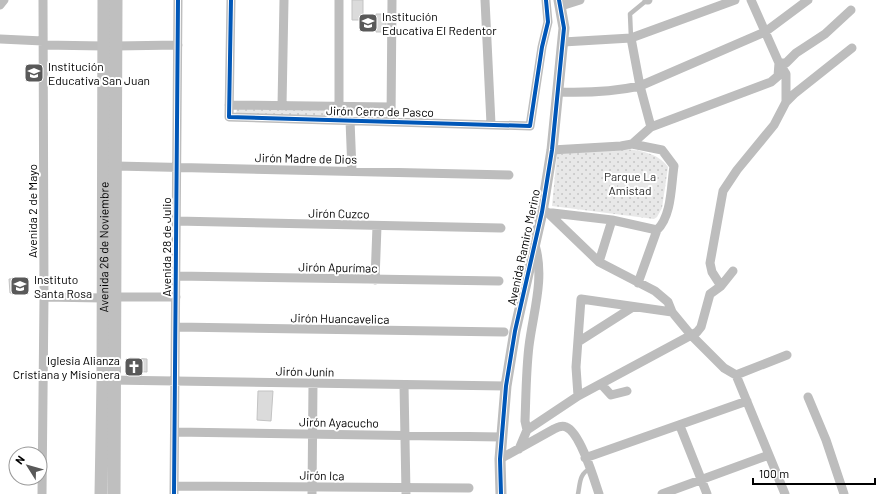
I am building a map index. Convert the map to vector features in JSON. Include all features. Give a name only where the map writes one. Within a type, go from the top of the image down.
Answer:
[{"type":"main road","name":"Avenida 26 de Noviembre","points":[[101,494],[116,297],[116,166],[110,46],[104,0]]},
{"type":"main road","name":"Avenida 26 de Noviembre","points":[[114,494],[109,380],[103,298],[104,172],[110,46],[116,0]]},
{"type":"street","points":[[0,5],[4,0]]},
{"type":"street","name":"Avenida 2 de Mayo","points":[[42,494],[44,297],[43,0]]},
{"type":"street","name":"Avenida 28 de Julio","points":[[174,490],[178,0]]},
{"type":"street","points":[[229,105],[231,0]]},
{"type":"street","points":[[282,106],[284,0]]},
{"type":"street","points":[[339,0],[339,106],[350,120],[352,171]]},
{"type":"street","points":[[391,121],[392,0]]},
{"type":"street","points":[[486,0],[491,124]]},
{"type":"street","name":"Jirón Cerro de Pasco","points":[[391,107],[229,105],[229,117],[531,125],[540,56],[548,22],[546,0]]},
{"type":"street","points":[[561,2],[580,0]]},
{"type":"street","points":[[563,42],[631,38],[735,0]]},
{"type":"street","points":[[751,0],[778,64],[786,74],[786,102]]},
{"type":"street","points":[[558,92],[591,93],[640,86],[764,32],[808,0]]},
{"type":"street","name":"Avenida Ramiro Merino","points":[[501,494],[500,459],[506,386],[515,331],[535,245],[545,212],[563,42],[564,28],[561,2]]},
{"type":"street","points":[[778,64],[786,63],[796,53],[825,34],[851,10]]},
{"type":"street","points":[[631,38],[640,86],[651,127]]},
{"type":"street","points":[[0,40],[110,46],[178,45]]},
{"type":"street","points":[[721,286],[712,272],[710,263],[723,191],[737,170],[774,125],[786,102],[852,48]]},
{"type":"street","points":[[632,144],[651,127],[772,82],[778,76],[778,64]]},
{"type":"street","points":[[552,150],[632,144],[662,150],[674,166],[666,216],[663,224],[657,230],[638,282]]},
{"type":"street","name":"Jirón Madre de Dios","points":[[104,172],[116,166],[509,175]]},
{"type":"street","points":[[545,212],[612,220],[657,230]]},
{"type":"street","points":[[545,212],[599,262],[655,291],[668,302],[672,312],[691,335],[724,368],[736,374],[785,494]]},
{"type":"street","points":[[599,262],[612,220]]},
{"type":"street","name":"Jirón Cuzco","points":[[176,221],[502,228]]},
{"type":"street","points":[[375,280],[376,226]]},
{"type":"street","points":[[527,430],[525,421],[529,347],[538,290],[539,261],[535,245]]},
{"type":"street","points":[[519,449],[527,430],[578,396],[697,332],[701,327],[710,294],[721,286],[733,271]]},
{"type":"street","name":"Jirón Apurímac","points":[[176,276],[499,281]]},
{"type":"street","points":[[44,297],[103,298]]},
{"type":"street","points":[[116,297],[176,297]]},
{"type":"street","points":[[578,396],[576,367],[581,299],[672,312]]},
{"type":"street","points":[[578,342],[633,307]]},
{"type":"street","name":"Jirón Huancavelica","points":[[176,327],[504,332]]},
{"type":"street","points":[[736,374],[787,355]]},
{"type":"street","name":"Jirón Junín","points":[[109,380],[506,386]]},
{"type":"street","points":[[312,491],[313,383]]},
{"type":"street","points":[[601,384],[611,395],[627,391]]},
{"type":"street","points":[[404,385],[406,491]]},
{"type":"street","points":[[808,397],[826,440],[844,494]]},
{"type":"street","points":[[585,458],[680,426],[747,401]]},
{"type":"street","points":[[500,459],[554,429],[563,426],[572,432],[590,469],[599,494]]},
{"type":"street","points":[[680,426],[707,494]]},
{"type":"street","name":"Jirón Ayacucho","points":[[175,432],[502,437]]},
{"type":"street","points":[[662,494],[769,455]]},
{"type":"street","name":"Jirón Ica","points":[[174,490],[406,491],[469,488]]},
{"type":"lane","points":[[631,38],[630,14],[647,0]]},
{"type":"lane","points":[[578,494],[582,475],[585,471],[590,469]]},
{"type":"green space","points":[[237,108],[339,111],[342,116],[236,114]]},
{"type":"green space","points":[[359,110],[386,110],[386,116],[359,116]]},
{"type":"green space","name":"Parque La Amistad","points":[[623,149],[636,150],[654,155],[668,167],[662,208],[657,217],[654,219],[552,206],[557,154]]},
{"type":"green space","points":[[620,171],[656,174],[654,197],[617,194]]},
{"type":"building","points":[[352,0],[363,0],[363,20],[352,20]]},
{"type":"building","points":[[376,14],[386,14],[386,32],[376,32]]},
{"type":"building","points":[[22,278],[23,292],[10,293],[9,279]]},
{"type":"building","points":[[130,358],[147,359],[147,372],[130,371]]},
{"type":"building","points":[[258,391],[273,391],[271,421],[257,420]]},
{"type":"cycle path","points":[[174,494],[178,0]]},
{"type":"cycle path","points":[[231,0],[229,117],[530,126],[542,47],[548,22],[546,0]]},
{"type":"cycle path","points":[[501,494],[500,459],[506,386],[515,331],[542,212],[552,150],[564,28],[559,0]]},
{"type":"place","name":"Institución Educativa El Redentor","points":[[368,23]]},
{"type":"place","name":"Institución Educativa San Juan","points":[[34,73]]},
{"type":"place","name":"Instituto Santa Rosa","points":[[20,286]]},
{"type":"place","name":"Iglesia Alianza Cristiana y Misionera","points":[[134,367]]}]
